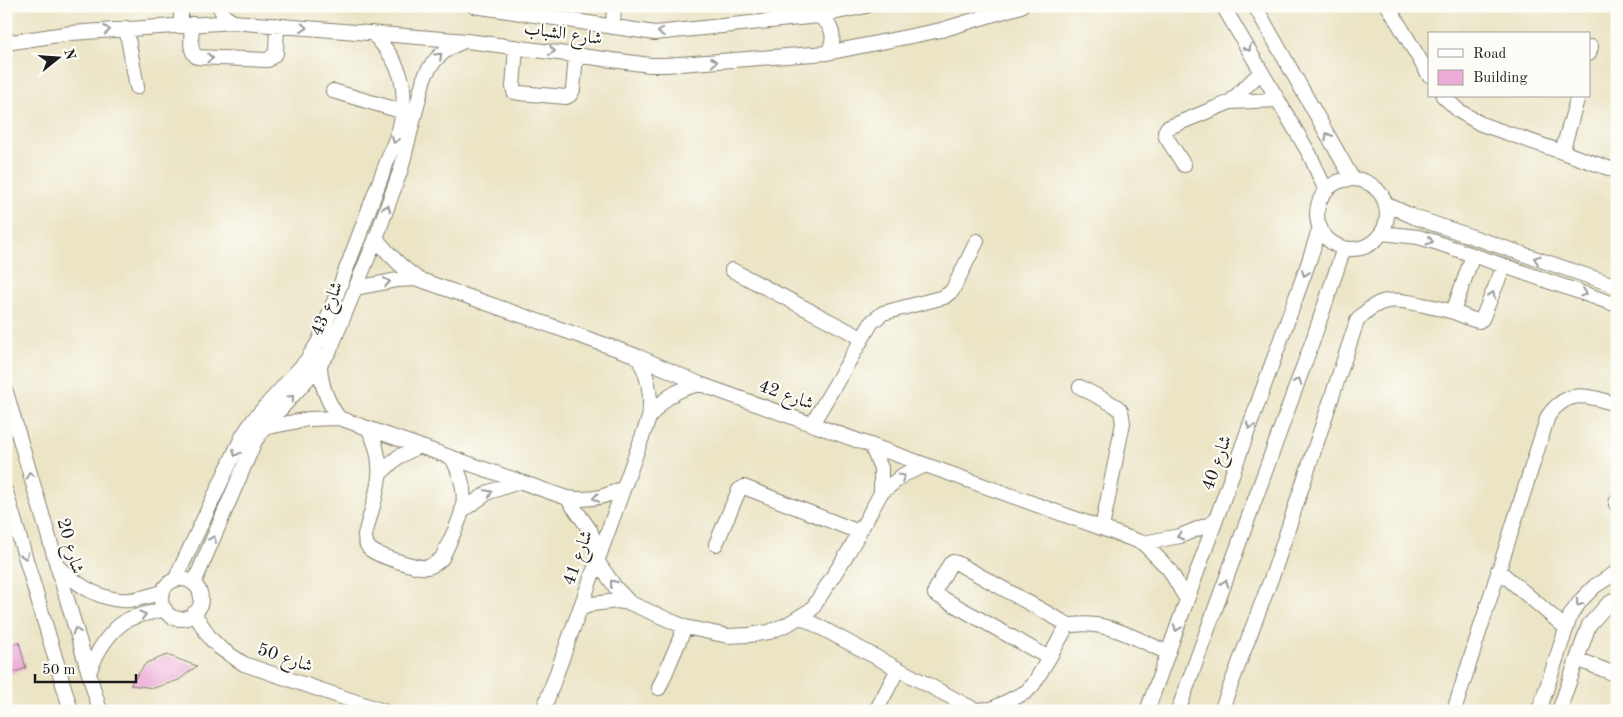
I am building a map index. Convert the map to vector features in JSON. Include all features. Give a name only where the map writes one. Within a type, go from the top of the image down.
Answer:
[{"type":"street","points":[[182,6],[193,55],[197,57],[268,60],[276,52],[277,26]]},
{"type":"street","points":[[218,6],[224,16],[233,22]]},
{"type":"street","name":"شارع الشباب","points":[[474,6],[656,33],[818,16],[866,6]]},
{"type":"street","points":[[613,27],[614,6]]},
{"type":"street","name":"شارع الشباب","points":[[6,43],[71,33],[233,22],[467,41],[650,65],[666,65],[826,53],[941,30],[1021,6]]},
{"type":"street","points":[[1223,6],[1310,155],[1326,191]]},
{"type":"street","points":[[1255,6],[1352,178]]},
{"type":"street","points":[[1388,6],[1428,73]]},
{"type":"street","points":[[818,16],[824,20],[832,32],[833,40],[831,47],[826,53]]},
{"type":"street","points":[[126,28],[137,86]]},
{"type":"street","name":"شارع 43","points":[[194,584],[249,438],[254,419],[306,361],[322,335],[399,130],[405,102],[399,71],[388,50],[372,33]]},
{"type":"street","name":"شارع 43","points":[[175,580],[249,438],[264,428],[320,366],[330,350],[376,238],[401,169],[424,78],[431,65],[441,54],[453,46],[467,41]]},
{"type":"street","points":[[516,47],[513,87],[514,92],[519,93],[566,97],[570,95],[573,90],[576,55]]},
{"type":"street","points":[[1230,102],[1262,72]]},
{"type":"street","points":[[333,92],[404,112]]},
{"type":"street","points":[[1445,98],[1471,119],[1617,171]]},
{"type":"street","points":[[1562,152],[1577,98]]},
{"type":"street","points":[[1184,164],[1166,137],[1165,132],[1168,128],[1230,102],[1278,100]]},
{"type":"street","points":[[1352,178],[1374,185],[1386,204],[1388,214],[1382,233],[1372,243],[1366,247],[1344,248],[1330,240],[1320,226],[1318,204],[1326,191],[1338,181],[1352,178]]},
{"type":"street","points":[[1386,204],[1414,217],[1617,286]]},
{"type":"street","name":"شارع 40","points":[[1147,711],[1320,226]]},
{"type":"street","points":[[1382,233],[1418,237],[1617,305]]},
{"type":"street","name":"شارع 42","points":[[376,238],[402,268],[418,279],[638,356],[700,384],[1143,543],[1169,569],[1187,600]]},
{"type":"street","points":[[812,424],[872,322],[883,313],[944,296],[952,291],[978,241]]},
{"type":"street","points":[[1178,711],[1313,340],[1344,248]]},
{"type":"street","points":[[1453,312],[1473,255]]},
{"type":"street","points":[[1221,711],[1274,571],[1357,321],[1365,311],[1376,304],[1388,300],[1400,300],[1453,312],[1478,321],[1482,319],[1504,266]]},
{"type":"street","points":[[732,270],[862,338]]},
{"type":"street","name":"شارع 42","points":[[356,288],[390,281],[418,279]]},
{"type":"street","name":"شارع 41","points":[[638,356],[648,380],[650,392],[649,418]]},
{"type":"street","points":[[320,366],[323,388],[332,409],[339,418]]},
{"type":"street","name":"شارع 41","points":[[543,711],[649,418],[658,405],[670,395],[684,388],[700,384]]},
{"type":"street","points":[[1080,387],[1116,406],[1121,412],[1123,423],[1102,528]]},
{"type":"street","name":"شارع 20","points":[[6,392],[100,711]]},
{"type":"street","points":[[1454,711],[1548,416],[1562,401],[1572,396],[1594,397],[1617,405]]},
{"type":"street","points":[[264,428],[308,419],[339,418],[567,498],[591,500],[624,488]]},
{"type":"street","points":[[368,428],[378,450],[381,473],[365,541],[371,550],[399,562],[427,567],[435,564],[442,558],[462,510],[465,496],[463,483],[452,458]]},
{"type":"street","points":[[871,445],[881,468],[881,493]]},
{"type":"street","points":[[381,473],[398,457],[419,446]]},
{"type":"street","points":[[580,609],[604,601],[630,604],[685,626],[728,636],[769,632],[788,624],[812,609],[860,532],[881,493],[903,475],[926,465]]},
{"type":"street","points":[[462,510],[489,492],[519,482]]},
{"type":"street","points":[[716,544],[740,490],[744,487],[860,532]]},
{"type":"street","points":[[6,492],[71,711]]},
{"type":"street","points":[[567,498],[590,530],[598,558],[613,583],[630,604]]},
{"type":"street","points":[[1143,543],[1180,536],[1216,522]]},
{"type":"street","points":[[1049,658],[937,596],[935,591],[950,564],[957,563],[1062,621],[1067,626]]},
{"type":"street","points":[[56,564],[77,584],[102,596],[128,600],[163,592]]},
{"type":"street","points":[[1498,570],[1566,628]]},
{"type":"street","points":[[1539,711],[1571,614],[1595,586],[1617,572]]},
{"type":"street","points":[[185,579],[194,584],[201,598],[198,609],[190,616],[173,617],[165,609],[162,598],[166,587],[175,580],[185,579]]},
{"type":"street","points":[[1559,711],[1589,625],[1597,614],[1617,598]]},
{"type":"street","points":[[89,674],[100,649],[118,628],[128,620],[165,609]]},
{"type":"street","name":"شارع 50","points":[[194,614],[220,648],[244,664],[383,711]]},
{"type":"street","points":[[801,617],[898,669],[957,706],[975,710],[992,709],[1026,692],[1049,658],[1067,626]]},
{"type":"street","points":[[1067,626],[1095,624],[1108,627],[1168,653]]},
{"type":"street","points":[[659,688],[685,626]]},
{"type":"street","points":[[1560,647],[1617,675]]},
{"type":"street","points":[[876,711],[898,669]]},
{"type":"building","points":[[19,642],[26,668],[6,675],[6,647]]},
{"type":"building","points":[[167,655],[197,666],[179,680],[154,688],[130,685],[146,663]]}]
